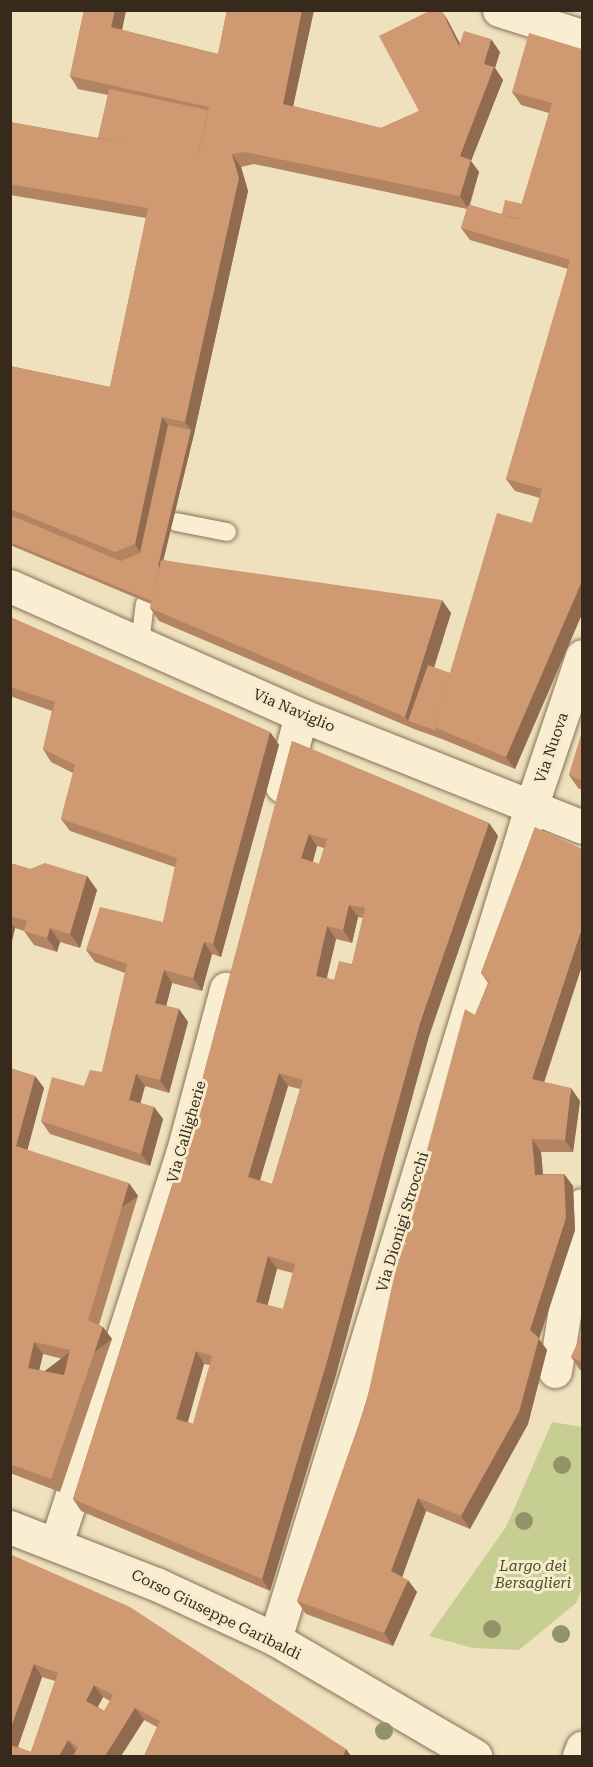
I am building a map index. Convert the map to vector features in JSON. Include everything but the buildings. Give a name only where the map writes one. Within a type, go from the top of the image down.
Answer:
[{"type":"street","points":[[499,10],[582,36]]},
{"type":"street","name":"Via Naviglio","points":[[10,586],[302,715],[532,804],[582,827]]},
{"type":"street","name":"Via Nuova","points":[[532,804],[582,656]]},
{"type":"street","points":[[275,811],[302,715]]},
{"type":"street","name":"Via Dionigi Strocchi","points":[[275,1640],[532,804]]},
{"type":"street","name":"Via Calligherie","points":[[56,1544],[183,1151],[235,958]]},
{"type":"street","points":[[555,1371],[582,1205]]},
{"type":"street","name":"Corso Giuseppe Garibaldi","points":[[10,1527],[156,1584],[275,1640],[475,1756]]},
{"type":"street","points":[[579,1756],[582,1748]]},
{"type":"lane","points":[[176,522],[227,532]]},
{"type":"lane","points":[[140,643],[145,604]]},
{"type":"green space","name":"Largo dei Bersaglieri","points":[[552,1422],[582,1427],[582,1589],[576,1603],[519,1650],[473,1648],[429,1636],[506,1527]]}]
